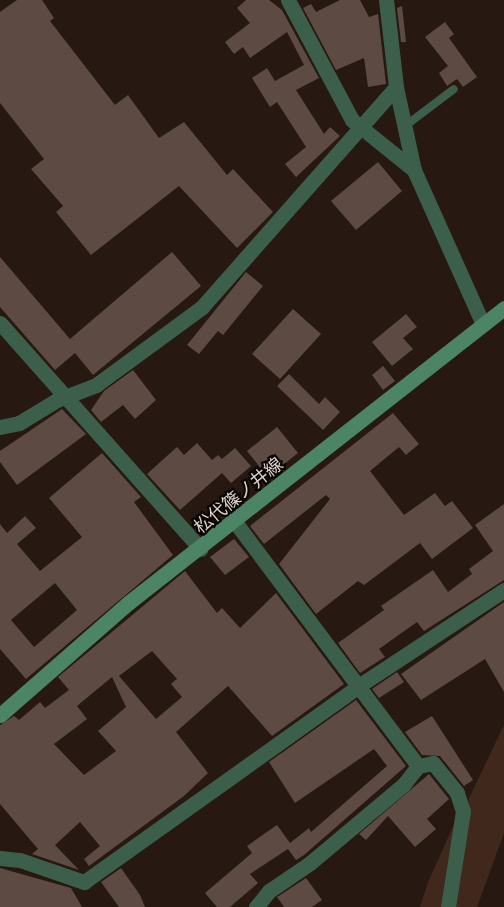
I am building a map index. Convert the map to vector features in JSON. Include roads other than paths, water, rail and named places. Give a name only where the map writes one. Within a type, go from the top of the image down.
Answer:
[{"type":"main road","name":"松代篠ノ井線","points":[[0,715],[128,603],[201,549],[483,324],[501,316]]},
{"type":"street","points":[[288,0],[359,129],[414,170]]},
{"type":"street","points":[[386,0],[396,87],[414,170],[483,324]]},
{"type":"street","points":[[0,427],[19,423],[69,395],[96,385],[202,307],[396,87]]},
{"type":"street","points":[[0,322],[69,395],[201,549]]},
{"type":"street","points":[[235,522],[360,685],[418,766]]},
{"type":"street","points":[[0,858],[20,860],[84,882],[360,685],[504,590]]},
{"type":"street","points":[[256,907],[269,891],[404,784],[418,766],[433,763],[457,794],[464,811],[448,907]]},
{"type":"lane","points":[[405,126],[453,89]]}]
